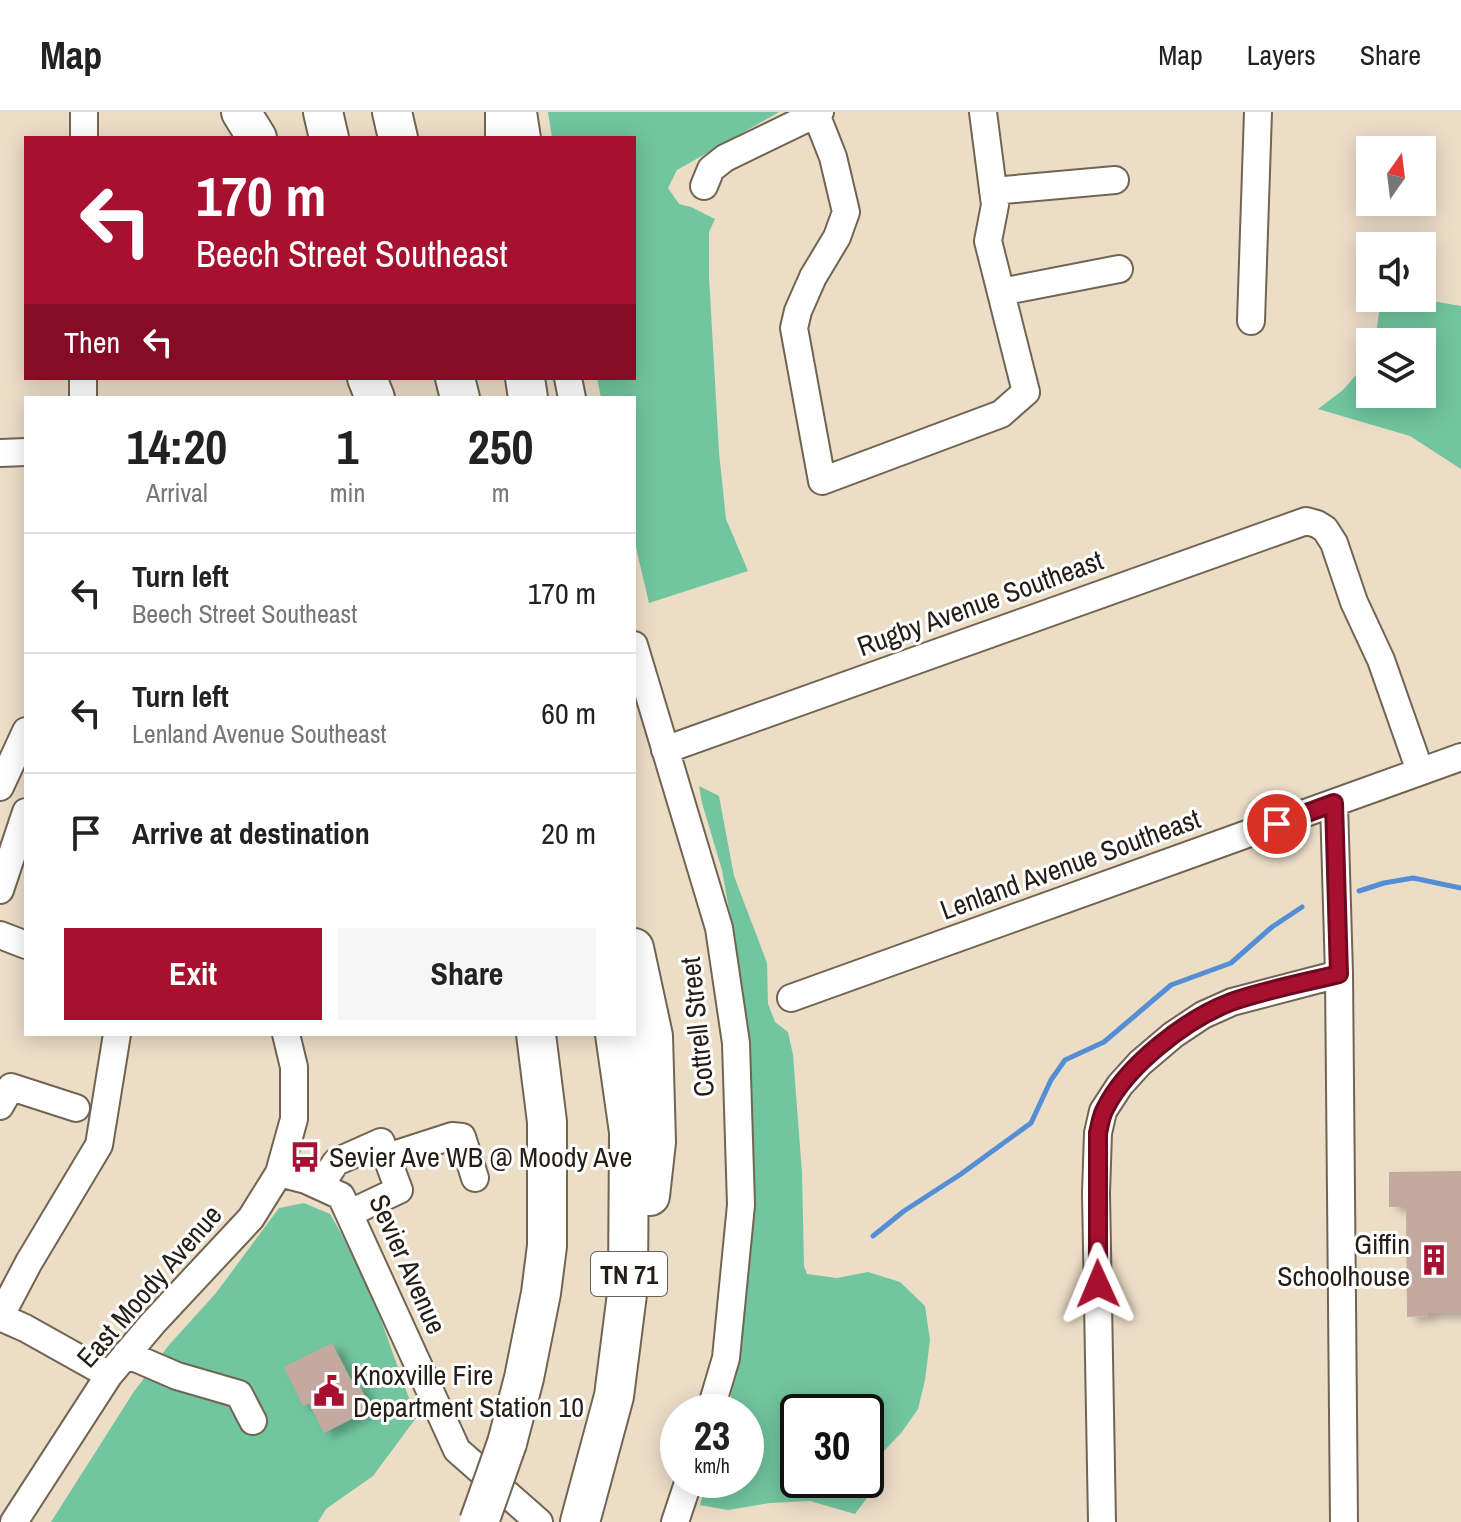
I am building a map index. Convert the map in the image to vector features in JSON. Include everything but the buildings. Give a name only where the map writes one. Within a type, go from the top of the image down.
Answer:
[{"type":"highway","points":[[241,112],[256,136]]},
{"type":"highway","points":[[323,112],[329,136]]},
{"type":"highway","points":[[392,112],[398,136]]},
{"type":"highway","points":[[505,112],[505,136]]},
{"type":"highway","points":[[614,1396],[643,1269],[656,1142],[653,1036],[636,957]]},
{"type":"highway","points":[[479,1522],[507,1443],[524,1378],[539,1307],[547,1246],[547,1122],[536,1036]]},
{"type":"highway","name":"TN 71","points":[[582,1516],[614,1396],[628,1286],[629,1132],[615,1036]]},
{"type":"street","points":[[84,112],[84,136]]},
{"type":"street","points":[[523,112],[527,136]]},
{"type":"street","points":[[704,186],[711,169],[725,158],[818,113],[833,157],[846,212],[837,237],[813,277],[794,328],[822,481],[1001,414],[1026,392],[988,241],[995,205],[983,112]]},
{"type":"street","points":[[1251,321],[1258,112]]},
{"type":"street","points":[[993,191],[1115,180]]},
{"type":"street","points":[[1001,292],[1119,269]]},
{"type":"street","points":[[0,453],[24,452]]},
{"type":"street","name":"Rugby Avenue Southeast","points":[[665,750],[1306,521],[1325,529],[1334,543],[1354,602],[1381,660],[1420,771]]},
{"type":"street","name":"Cottrell Street","points":[[636,652],[719,928],[736,1043],[741,1205],[726,1358],[715,1394]]},
{"type":"street","points":[[0,787],[24,735]]},
{"type":"street","name":"Lenland Avenue Southeast","points":[[791,998],[1461,757]]},
{"type":"street","points":[[1334,803],[1339,974],[1344,1522]]},
{"type":"street","points":[[0,890],[24,818]]},
{"type":"street","points":[[0,935],[24,944]]},
{"type":"street","points":[[1102,1522],[1096,1193],[1098,1133],[1103,1111],[1120,1085],[1140,1063],[1203,1015],[1232,1002],[1339,974]]},
{"type":"street","points":[[109,1375],[0,1317],[99,1145],[117,1036]]},
{"type":"street","points":[[279,1173],[294,1119],[294,1067],[286,1036]]},
{"type":"street","points":[[0,1106],[11,1087],[76,1108]]},
{"type":"street","points":[[387,1157],[452,1136],[462,1137],[475,1178]]},
{"type":"street","points":[[320,1186],[336,1162],[381,1142],[399,1190],[350,1213]]},
{"type":"street","name":"East Moody Avenue","points":[[14,1522],[109,1375],[251,1218],[279,1173]]},
{"type":"street","name":"Sevier Avenue","points":[[279,1173],[306,1180],[341,1196],[457,1450],[539,1522]]},
{"type":"street","points":[[126,1354],[177,1376],[239,1394],[253,1421]]},
{"type":"street","points":[[675,1522],[683,1498]]},
{"type":"green space","points":[[548,112],[779,112],[677,170],[668,188],[679,204],[715,219],[709,232],[709,277],[719,452],[726,519],[748,571],[649,603],[636,548],[636,396],[601,396],[597,380],[636,380],[636,136],[552,136]]},
{"type":"green space","points":[[1436,302],[1461,306],[1461,469],[1410,436],[1318,409],[1343,390],[1356,375],[1356,408],[1436,408],[1436,328],[1377,328],[1379,312],[1436,312]]},
{"type":"green space","points":[[699,786],[719,796],[734,876],[767,963],[768,1004],[775,1022],[788,1032],[793,1055],[802,1173],[804,1266],[807,1274],[837,1278],[868,1272],[900,1282],[925,1306],[930,1340],[918,1409],[884,1451],[884,1394],[780,1394],[780,1498],[867,1498],[855,1514],[810,1501],[728,1510],[700,1505],[702,1498],[764,1498],[764,1394],[731,1394],[744,1318],[751,1221],[751,1122],[738,960],[722,870]]},
{"type":"green space","points":[[304,1203],[330,1214],[365,1275],[416,1418],[373,1476],[326,1509],[318,1522],[51,1522],[133,1393],[169,1345],[216,1293],[279,1208]]},
{"type":"waterway","points":[[1359,891],[1413,878],[1461,888]]},
{"type":"waterway","points":[[873,1236],[1031,1123],[1051,1080],[1065,1060],[1104,1042],[1171,985],[1231,963],[1272,927],[1302,907]]},
{"type":"place","name":"Sevier Ave WB @ Moody Ave","points":[[305,1157]]},
{"type":"place","name":"Giffin Schoolhouse","points":[[1434,1260]]},
{"type":"place","name":"Knoxville Fire Department Station 10","points":[[329,1391]]},
{"type":"route","points":[[1098,1284],[1098,1133],[1103,1111],[1120,1085],[1173,1035],[1203,1015],[1232,1002],[1339,974],[1334,803],[1277,824]]}]
